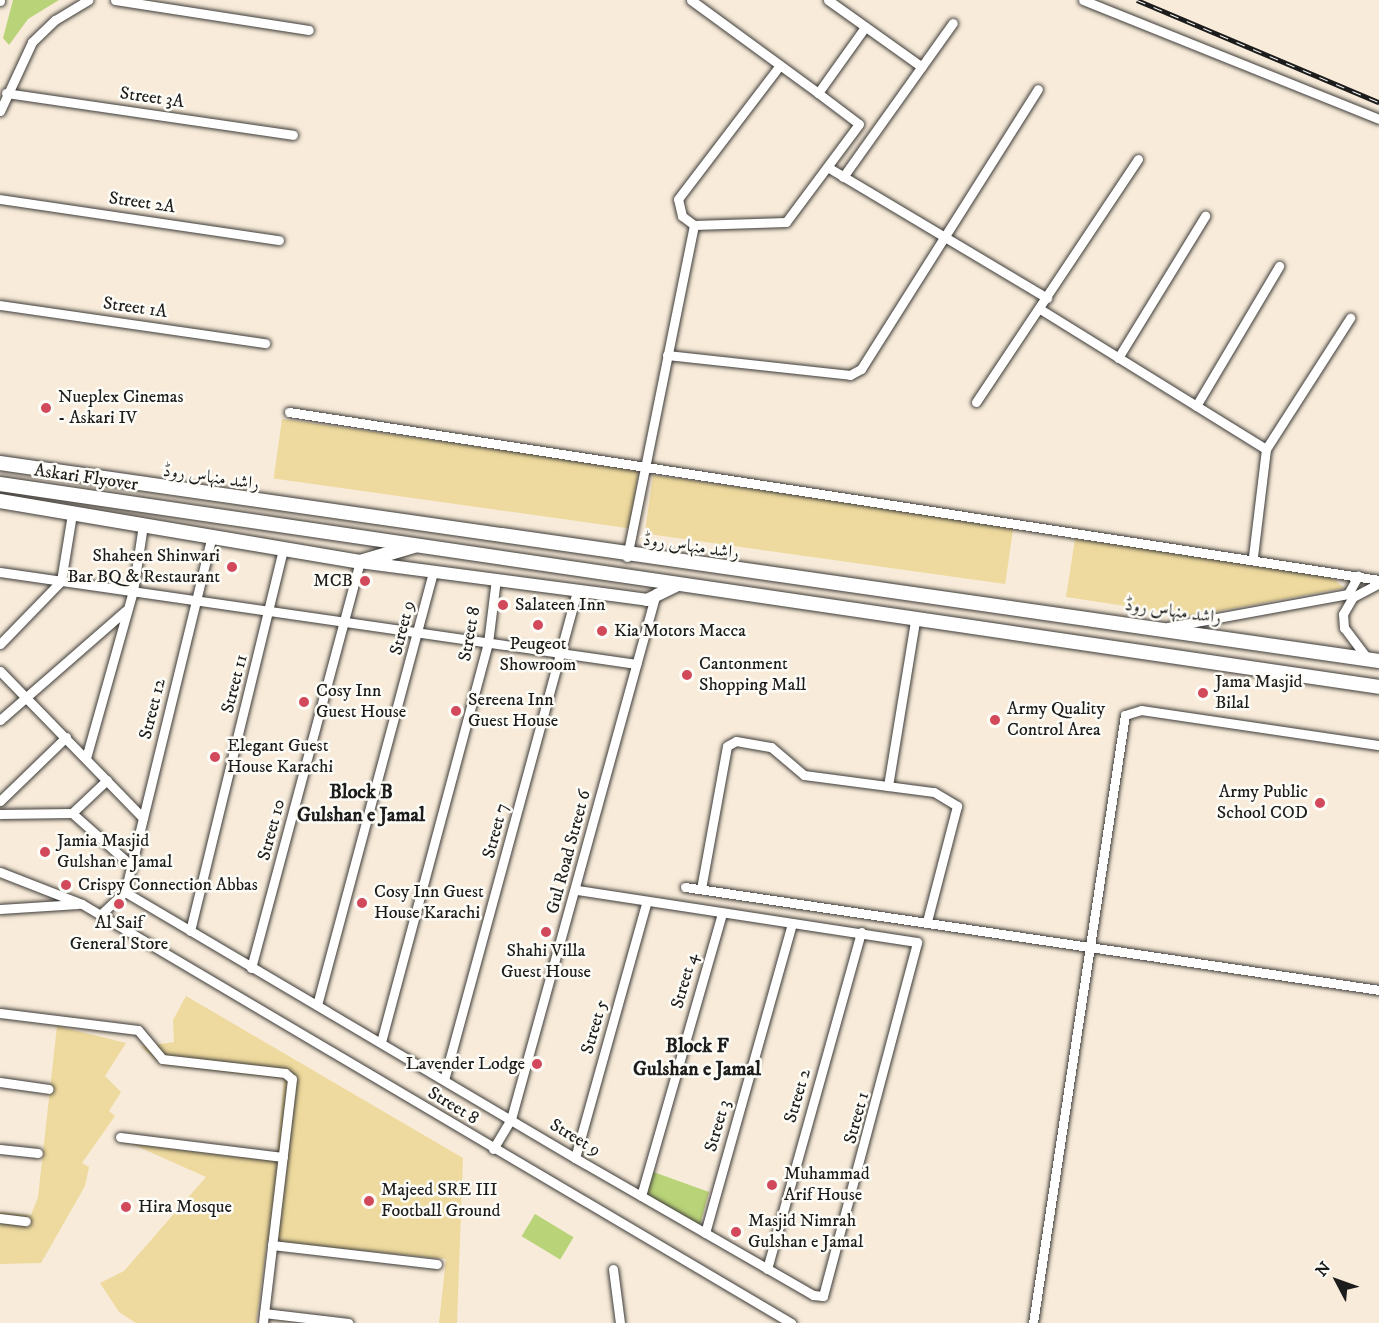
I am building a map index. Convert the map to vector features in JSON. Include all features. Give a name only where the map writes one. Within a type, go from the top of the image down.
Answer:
[{"type":"main road","name":"راشد منہاس روڈ","points":[[0,463],[627,557],[1162,628],[1373,659]]},
{"type":"main road","name":"Askari Flyover","points":[[0,484],[416,545]]},
{"type":"main road","points":[[0,501],[212,534],[360,562],[647,600],[656,592],[685,583]]},
{"type":"main road","points":[[432,529],[505,548],[510,557]]},
{"type":"main road","points":[[524,542],[532,551],[596,568]]},
{"type":"main road","name":"راشد منہاس روڈ","points":[[416,545],[596,568],[915,621],[1379,687]]},
{"type":"main road","points":[[360,562],[416,545]]},
{"type":"street","points":[[0,111],[6,93],[42,30],[88,0]]},
{"type":"street","points":[[115,0],[309,30]]},
{"type":"street","points":[[691,0],[780,65],[818,93],[859,124],[830,168],[786,222],[694,225],[682,216],[678,199],[780,65]]},
{"type":"street","points":[[828,0],[922,67]]},
{"type":"street","points":[[1083,0],[1379,119]]},
{"type":"street","points":[[843,177],[953,23]]},
{"type":"street","points":[[818,93],[865,27]]},
{"type":"street","points":[[667,355],[855,373],[945,237],[1038,89]]},
{"type":"street","name":"Street 3A","points":[[6,93],[293,135]]},
{"type":"street","points":[[976,402],[1138,159]]},
{"type":"street","points":[[830,168],[1047,298]]},
{"type":"street","name":"Street 2A","points":[[0,199],[279,240]]},
{"type":"street","points":[[1118,357],[1205,216]]},
{"type":"street","points":[[627,557],[694,225]]},
{"type":"street","points":[[1196,406],[1279,266]]},
{"type":"street","name":"Street 1A","points":[[0,305],[265,343]]},
{"type":"street","points":[[1040,309],[1266,449]]},
{"type":"street","points":[[1253,557],[1266,449],[1350,318]]},
{"type":"street","points":[[289,412],[1253,557],[1379,582]]},
{"type":"street","points":[[0,644],[61,581],[72,514]]},
{"type":"street","points":[[86,758],[133,591],[143,525]]},
{"type":"street","name":"Street 12","points":[[125,892],[212,534]]},
{"type":"street","name":"Street 11","points":[[190,931],[270,611],[283,549]]},
{"type":"street","name":"Street 10","points":[[251,968],[346,622],[360,562]]},
{"type":"street","name":"Street 9","points":[[316,1005],[420,633],[433,571]]},
{"type":"street","points":[[0,572],[636,664]]},
{"type":"street","points":[[1162,628],[1348,594],[1358,576]]},
{"type":"street","name":"Street 8","points":[[381,1042],[488,643],[496,579]]},
{"type":"street","points":[[1373,659],[1344,628],[1343,614],[1353,597],[1379,582]]},
{"type":"street","name":"Street 7","points":[[444,1080],[577,591]]},
{"type":"street","name":"Gul Road Street 6","points":[[493,1149],[511,1119],[577,890],[656,592]]},
{"type":"street","points":[[0,720],[25,695],[126,610]]},
{"type":"street","points":[[888,786],[915,621]]},
{"type":"street","points":[[0,671],[143,818]]},
{"type":"street","points":[[1033,1323],[1092,948],[1125,715],[1142,711],[1379,745]]},
{"type":"street","points":[[0,801],[66,737]]},
{"type":"street","points":[[701,889],[731,743],[771,747],[804,775],[934,792],[957,806],[927,921]]},
{"type":"street","points":[[72,813],[107,780]]},
{"type":"street","points":[[0,814],[72,813],[132,866]]},
{"type":"street","name":"Street 8","points":[[0,872],[82,904],[493,1149],[791,1323]]},
{"type":"street","points":[[685,887],[927,921],[1379,990]]},
{"type":"street","points":[[577,890],[646,904],[861,932]]},
{"type":"street","points":[[100,915],[125,892]]},
{"type":"street","name":"Street 9","points":[[125,892],[251,968],[818,1298]]},
{"type":"street","points":[[0,909],[82,904]]},
{"type":"street","name":"Street 5","points":[[576,1158],[646,904]]},
{"type":"street","name":"Street 4","points":[[641,1196],[722,914]]},
{"type":"street","name":"Street 3","points":[[705,1233],[792,923]]},
{"type":"street","name":"Street 1","points":[[818,1298],[833,1274],[917,942],[861,932]]},
{"type":"street","name":"Street 2","points":[[767,1269],[861,932]]},
{"type":"street","points":[[0,1013],[138,1030],[162,1059],[285,1073],[294,1088],[263,1318],[348,1323]]},
{"type":"street","points":[[0,1082],[49,1089]]},
{"type":"street","points":[[120,1137],[283,1157]]},
{"type":"street","points":[[0,1149],[38,1153]]},
{"type":"street","points":[[0,1218],[26,1221]]},
{"type":"street","points":[[272,1245],[437,1264]]},
{"type":"street","points":[[613,1269],[620,1323]]},
{"type":"green space","points":[[13,0],[59,0],[28,19],[9,45],[3,38]]},
{"type":"green space","points":[[648,1170],[709,1192],[699,1228],[641,1196]]},
{"type":"green space","points":[[535,1214],[574,1237],[560,1259],[522,1236]]},
{"type":"sand","points":[[282,419],[638,469],[630,529],[274,478]]},
{"type":"sand","points":[[653,475],[1013,526],[1005,584],[645,533]]},
{"type":"sand","points":[[1075,539],[1259,564],[1332,578],[1344,588],[1191,616],[1066,597]]},
{"type":"sand","points":[[186,996],[463,1158],[457,1323],[439,1323],[446,1259],[267,1241],[256,1323],[136,1323],[119,1312],[100,1283],[124,1271],[206,1177],[132,1144],[236,1157],[277,1152],[284,1079],[162,1065],[141,1047],[174,1042],[173,1020]]},
{"type":"sand","points":[[57,1026],[126,1043],[105,1076],[121,1092],[109,1111],[115,1116],[82,1163],[89,1167],[85,1186],[41,1263],[0,1264],[0,1212],[31,1215],[38,1197]]},
{"type":"railway","points":[[1137,0],[1379,102]]},
{"type":"place","name":"Nueplex Cinemas - Askari IV","points":[[46,408]]},
{"type":"place","name":"Shaheen Shinwari Bar BQ & Restaurant","points":[[232,567]]},
{"type":"place","name":"MCB","points":[[365,581]]},
{"type":"place","name":"Salateen Inn","points":[[503,605]]},
{"type":"place","name":"Peugeot Showroom","points":[[538,625]]},
{"type":"place","name":"Kia Motors Macca","points":[[602,631]]},
{"type":"place","name":"Cantonment Shopping Mall","points":[[687,675]]},
{"type":"place","name":"Jama Masjid Bilal","points":[[1203,693]]},
{"type":"place","name":"Cosy Inn Guest House","points":[[304,702]]},
{"type":"place","name":"Sereena Inn Guest House","points":[[456,711]]},
{"type":"place","name":"Army Quality Control Area","points":[[995,720]]},
{"type":"place","name":"Elegant Guest House Karachi","points":[[215,757]]},
{"type":"place","name":"Army Public School COD","points":[[1320,803]]},
{"type":"place","name":"Jamia Masjid Gulshan e Jamal","points":[[45,852]]},
{"type":"place","name":"Crispy Connection Abbas","points":[[66,885]]},
{"type":"place","name":"Cosy Inn Guest House Karachi","points":[[362,903]]},
{"type":"place","name":"Al Saif General Store","points":[[119,904]]},
{"type":"place","name":"Shahi Villa Guest House","points":[[546,932]]},
{"type":"place","name":"Lavender Lodge","points":[[537,1064]]},
{"type":"place","name":"Muhammad Arif House","points":[[772,1185]]},
{"type":"place","name":"Majeed SRE III Football Ground","points":[[369,1201]]},
{"type":"place","name":"Hira Mosque","points":[[126,1207]]},
{"type":"place","name":"Masjid Nimrah Gulshan e Jamal","points":[[736,1232]]},
{"type":"district","name":"Block B Gulshan e Jamal","points":[[361,804]]},
{"type":"district","name":"Block F Gulshan e Jamal","points":[[697,1058]]}]
